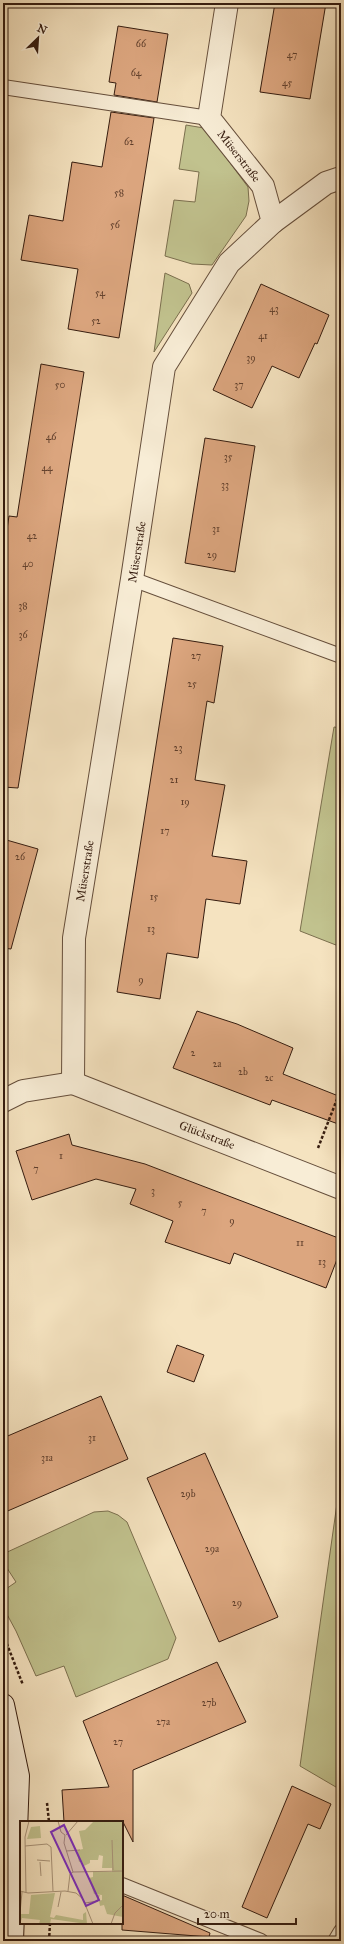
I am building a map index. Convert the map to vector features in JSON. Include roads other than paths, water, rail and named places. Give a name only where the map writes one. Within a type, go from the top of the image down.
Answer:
[{"type":"street","name":"Müserstraße","points":[[73,1083],[74,938],[132,579],[164,367],[229,263],[272,222],[263,186],[209,118],[227,3]]},
{"type":"street","points":[[272,222],[326,183],[341,178]]},
{"type":"street","points":[[3,1101],[23,1091],[73,1083]]},
{"type":"street","name":"Glückstraße","points":[[73,1083],[341,1188]]},
{"type":"street","points":[[3,1704],[18,1776],[18,1868],[12,1941]]},
{"type":"lane","points":[[3,87],[209,118]]},
{"type":"lane","points":[[132,579],[341,656]]},
{"type":"lane","points":[[123,1884],[261,1941]]},
{"type":"lane","points":[[335,1941],[341,1931]]}]
